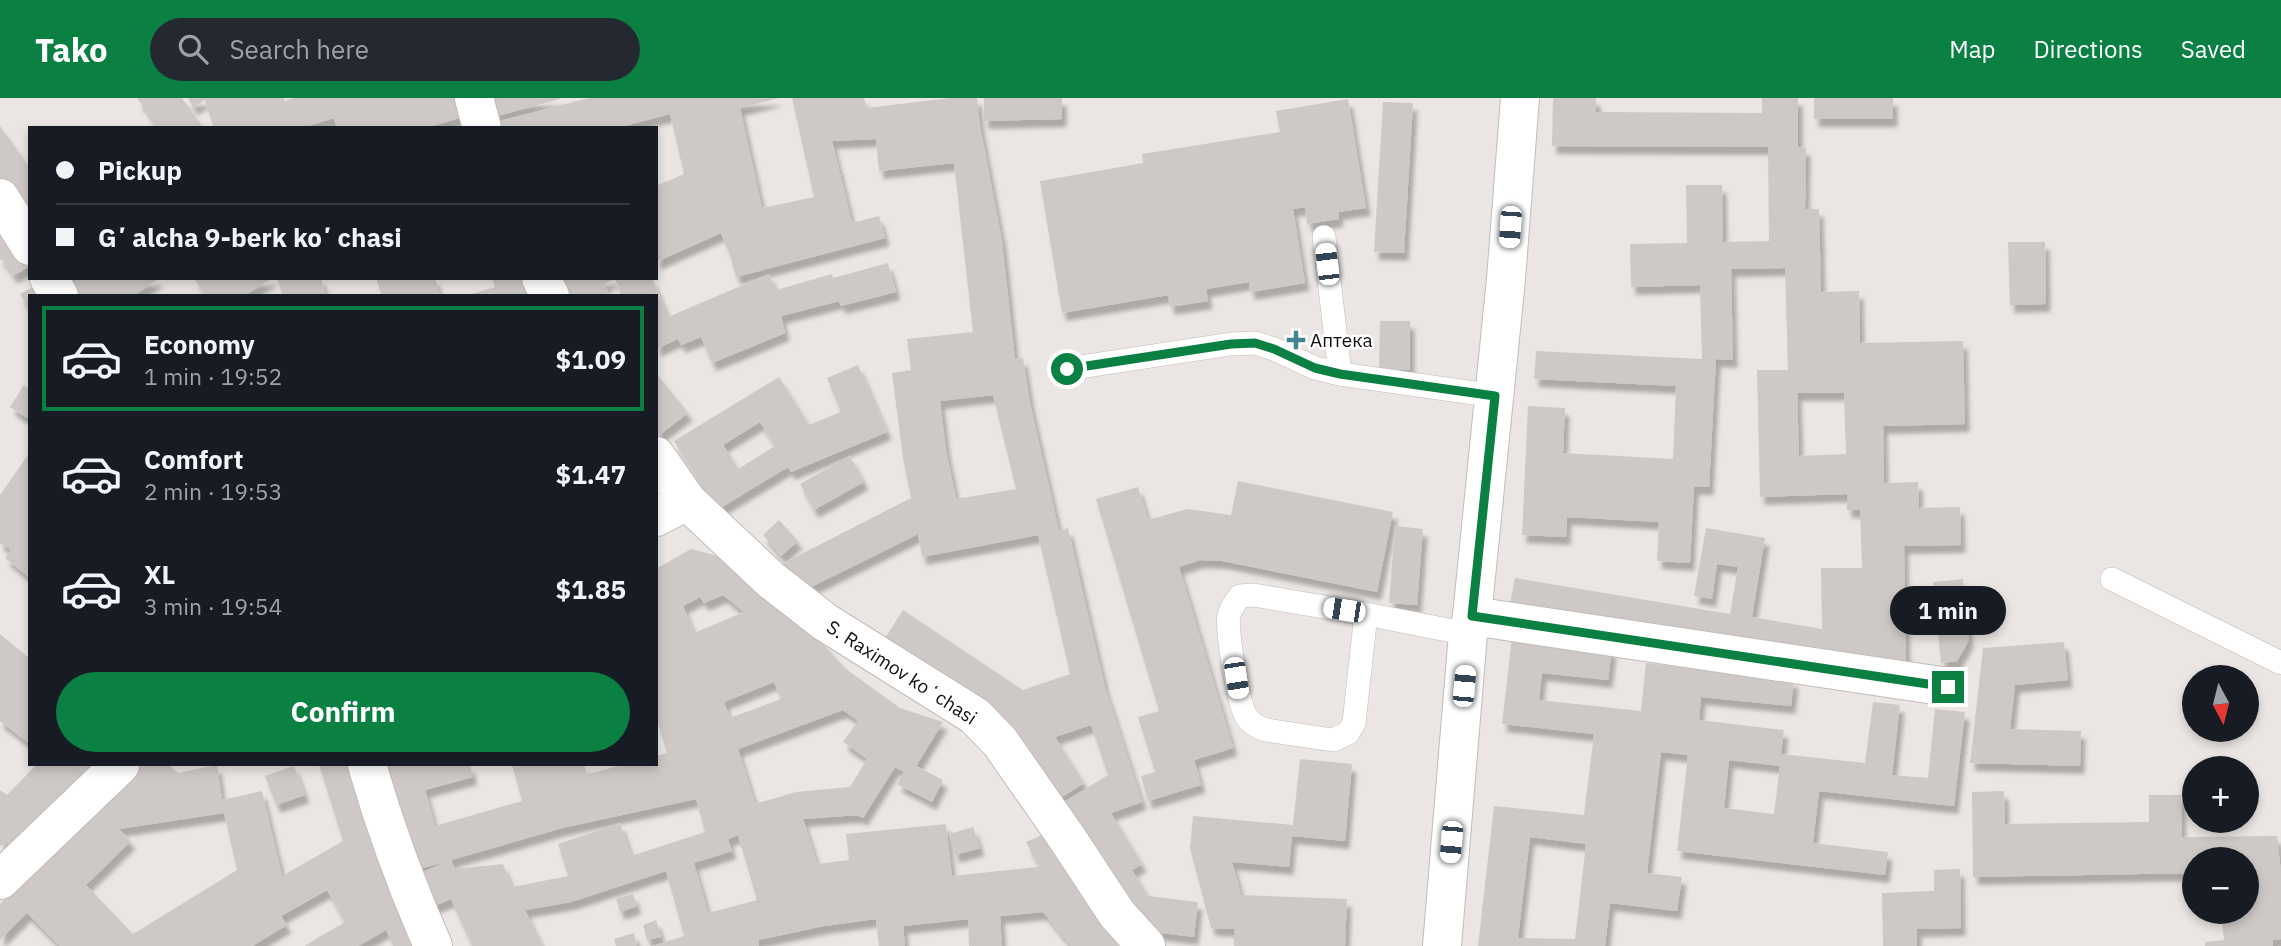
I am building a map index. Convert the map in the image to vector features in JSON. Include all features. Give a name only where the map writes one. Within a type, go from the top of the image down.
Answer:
[{"type":"street","points":[[474,98],[481,126]]},
{"type":"street","points":[[1442,946],[1470,625],[1506,279],[1520,98]]},
{"type":"street","points":[[0,198],[28,243]]},
{"type":"street","name":"S. Raximov koʻchasi","points":[[658,463],[671,509],[825,622],[975,716],[1000,742],[1116,914],[1146,946]]},
{"type":"street","points":[[1470,625],[1948,687]]},
{"type":"street","points":[[4,869],[119,766]]},
{"type":"street","points":[[368,766],[382,816],[407,886],[433,946]]},
{"type":"lane","points":[[1324,237],[1340,374]]},
{"type":"lane","points":[[1067,369],[1231,344],[1255,343],[1315,368],[1340,374],[1495,396]]},
{"type":"lane","points":[[2112,579],[2281,663]]},
{"type":"lane","points":[[1366,614],[1354,723],[1348,733],[1333,740],[1266,730],[1256,727],[1246,717],[1240,703],[1229,629],[1229,616],[1240,596],[1254,595],[1366,614],[1470,625]]},
{"type":"building","points":[[137,98],[182,98],[202,126],[157,126]]},
{"type":"building","points":[[188,98],[284,98],[285,101],[294,98],[463,98],[469,115],[433,126],[336,126],[334,118],[308,126],[213,126],[205,100],[193,107]]},
{"type":"building","points":[[485,98],[560,98],[560,99],[490,118]]},
{"type":"building","points":[[589,98],[779,98],[740,108],[762,208],[814,197],[792,98],[864,98],[867,108],[950,98],[977,98],[1002,241],[1015,359],[1023,358],[1030,403],[1059,531],[1068,528],[1105,688],[1142,802],[1111,813],[1142,864],[1132,870],[1148,896],[1198,902],[1194,937],[1137,930],[1059,805],[1108,775],[1091,725],[1055,737],[1084,783],[1052,803],[882,643],[903,610],[1023,690],[1070,674],[1038,535],[922,557],[918,534],[797,594],[782,564],[911,498],[892,373],[911,370],[907,339],[973,332],[954,163],[879,171],[876,139],[832,141],[852,223],[879,216],[885,238],[736,277],[721,233],[658,261],[658,185],[684,174],[670,114],[625,126],[497,126],[496,122]],"holes":[[[993,395],[1016,489],[956,499],[940,401]]]},
{"type":"building","points":[[984,98],[1062,98],[1062,119],[984,121]]},
{"type":"building","points":[[1553,98],[1596,98],[1596,112],[1762,113],[1762,98],[1798,98],[1798,147],[1806,148],[1805,209],[1819,209],[1821,292],[1859,291],[1860,343],[1963,341],[1965,424],[1883,426],[1884,483],[1918,482],[1919,508],[1960,507],[1961,545],[1904,546],[1906,667],[1508,613],[1515,578],[1730,614],[1738,567],[1717,564],[1712,599],[1694,596],[1706,528],[1765,538],[1752,617],[1822,629],[1821,568],[1862,568],[1860,510],[1847,510],[1847,494],[1760,497],[1757,370],[1788,370],[1785,268],[1731,269],[1733,360],[1716,359],[1709,487],[1694,487],[1690,563],[1657,561],[1659,522],[1567,517],[1566,537],[1522,535],[1528,406],[1565,408],[1563,453],[1673,459],[1676,386],[1534,379],[1536,351],[1702,359],[1700,285],[1631,287],[1630,244],[1687,243],[1686,185],[1722,185],[1723,242],[1769,241],[1768,147],[1552,146]],"holes":[[[1797,393],[1844,393],[1846,454],[1799,456]]]},
{"type":"building","points":[[1814,98],[1893,98],[1893,119],[1814,119]]},
{"type":"building","points":[[1348,99],[1366,208],[1338,212],[1339,219],[1307,224],[1305,207],[1293,209],[1305,283],[1250,292],[1249,282],[1206,289],[1208,301],[1170,307],[1168,295],[1062,313],[1040,181],[1143,163],[1142,154],[1280,132],[1276,111]]},
{"type":"building","points":[[1383,102],[1413,103],[1404,253],[1374,252]]},
{"type":"building","points":[[0,126],[28,166],[28,227],[0,184]]},
{"type":"building","points":[[0,206],[28,249],[28,267],[13,276],[2,259],[0,261]]},
{"type":"building","points":[[2008,242],[2045,242],[2046,304],[2010,305]]},
{"type":"building","points":[[888,263],[896,292],[841,306],[839,301],[781,316],[785,333],[712,363],[701,337],[681,345],[678,339],[658,348],[658,294],[621,294],[615,280],[653,280],[668,317],[769,274],[776,290],[832,274],[833,278]]},
{"type":"building","points":[[61,280],[157,280],[136,294],[63,294]]},
{"type":"building","points":[[195,280],[270,280],[246,294],[204,294]]},
{"type":"building","points":[[278,280],[322,280],[325,294],[282,294]]},
{"type":"building","points":[[377,280],[436,280],[439,294],[381,294]]},
{"type":"building","points":[[493,280],[530,280],[535,294],[472,294],[495,287]]},
{"type":"building","points":[[553,280],[613,280],[604,284],[610,294],[559,294]]},
{"type":"building","points":[[40,283],[46,294],[28,294],[28,308],[20,294]]},
{"type":"building","points":[[1380,321],[1410,321],[1410,370],[1379,369]]},
{"type":"building","points":[[858,365],[887,432],[791,472],[788,467],[717,510],[674,441],[779,377],[809,425],[841,412],[827,378]],"holes":[[[760,422],[775,446],[738,469],[723,445]]]},
{"type":"building","points":[[658,376],[688,413],[658,436]]},
{"type":"building","points":[[24,385],[28,388],[27,418],[10,407]]},
{"type":"building","points":[[28,455],[28,576],[5,558],[11,550],[0,543],[0,495]]},
{"type":"building","points":[[850,456],[864,482],[814,510],[800,484]]},
{"type":"building","points":[[1238,481],[1393,512],[1377,592],[1222,561],[1200,560],[1179,567],[1233,748],[1194,760],[1201,785],[1148,801],[1141,776],[1155,772],[1138,717],[1159,711],[1096,499],[1138,487],[1148,520],[1187,509],[1231,515]]},
{"type":"building","points":[[779,520],[798,541],[781,556],[763,535]]},
{"type":"building","points":[[1395,526],[1423,529],[1417,605],[1389,603]]},
{"type":"building","points":[[691,549],[737,561],[797,616],[846,669],[900,708],[943,722],[916,766],[943,780],[932,802],[897,784],[904,772],[895,767],[863,818],[857,815],[803,819],[817,864],[849,860],[846,834],[946,824],[952,876],[1039,867],[1026,842],[1051,831],[1129,946],[1071,946],[1043,912],[1000,916],[1002,946],[969,946],[968,919],[903,926],[905,946],[879,946],[876,919],[824,926],[758,940],[759,946],[653,946],[684,936],[666,871],[571,902],[525,910],[542,946],[472,946],[451,899],[422,911],[407,879],[448,861],[405,873],[374,766],[470,766],[473,777],[425,790],[435,826],[522,801],[512,766],[584,766],[587,774],[619,766],[658,766],[658,755],[667,753],[658,723],[658,568]],"holes":[[[723,595],[744,612],[694,633],[683,606],[700,597],[704,603]],[[774,682],[781,699],[730,718],[724,702]],[[843,710],[858,721],[843,742],[867,759],[850,787],[796,792],[755,804],[738,749]],[[696,799],[705,832],[631,856],[620,823],[558,844],[568,876],[512,887],[503,864],[455,869],[451,860],[562,828]],[[738,835],[757,900],[708,913],[694,863],[732,851],[728,839]]]},
{"type":"building","points":[[1963,579],[1969,640],[1957,661],[1941,663],[1933,582]]},
{"type":"building","points":[[0,634],[28,657],[28,742],[0,721]]},
{"type":"building","points":[[1512,637],[1612,649],[1608,680],[1542,673],[1539,700],[1641,711],[1646,663],[1794,680],[1791,706],[1701,697],[1699,720],[1784,730],[1781,754],[1865,763],[1873,702],[1900,705],[1892,775],[1928,778],[1935,709],[1965,712],[1954,806],[1819,791],[1813,843],[1888,852],[1885,875],[1677,851],[1688,755],[1661,752],[1647,873],[1682,877],[1677,911],[1610,903],[1605,946],[1478,946],[1494,806],[1584,815],[1594,734],[1502,724]],"holes":[[[1729,760],[1780,766],[1774,814],[1724,808]],[[1530,837],[1586,844],[1575,939],[1518,938]]]},
{"type":"building","points":[[2064,642],[2068,680],[2015,685],[2010,729],[2081,731],[2080,766],[1970,763],[1983,648]]},
{"type":"building","points":[[1300,759],[1352,764],[1345,841],[1292,836],[1289,867],[1232,862],[1241,895],[1347,899],[1345,946],[1234,946],[1234,929],[1211,928],[1190,848],[1193,816],[1293,825]]},
{"type":"building","points":[[35,766],[95,766],[13,842],[0,846],[0,790],[7,795]]},
{"type":"building","points":[[141,766],[170,766],[178,773],[217,766],[222,800],[262,791],[282,876],[343,841],[319,766],[352,766],[427,946],[393,946],[386,930],[358,946],[304,946],[345,922],[327,890],[281,916],[287,925],[252,946],[60,946],[27,913],[0,940],[0,904],[52,850]],"holes":[[[224,813],[237,870],[133,934],[86,885],[131,841],[119,829]]]},
{"type":"building","points":[[294,766],[305,795],[276,805],[265,776]]},
{"type":"building","points":[[2004,791],[2005,824],[2149,822],[2149,795],[2181,795],[2182,837],[2277,836],[2281,873],[2281,939],[2273,940],[2273,946],[2205,946],[2205,942],[2224,940],[2222,924],[2259,924],[2259,847],[2182,847],[2182,873],[1973,877],[1972,792]]},
{"type":"building","points":[[973,827],[980,848],[955,855],[949,834]]},
{"type":"building","points":[[1960,869],[1961,928],[1917,929],[1917,946],[1883,946],[1882,893],[1934,891],[1934,870]]},
{"type":"building","points":[[633,894],[637,906],[620,912],[616,899]]},
{"type":"building","points":[[656,920],[661,937],[647,940],[643,925]]},
{"type":"building","points":[[634,933],[637,946],[616,946],[614,939]]},
{"type":"place","name":"Аптека","points":[[1296,340]]},
{"type":"route","points":[[1067,369],[1231,344],[1255,343],[1315,368],[1340,374],[1495,396],[1472,616],[1948,687]]}]
